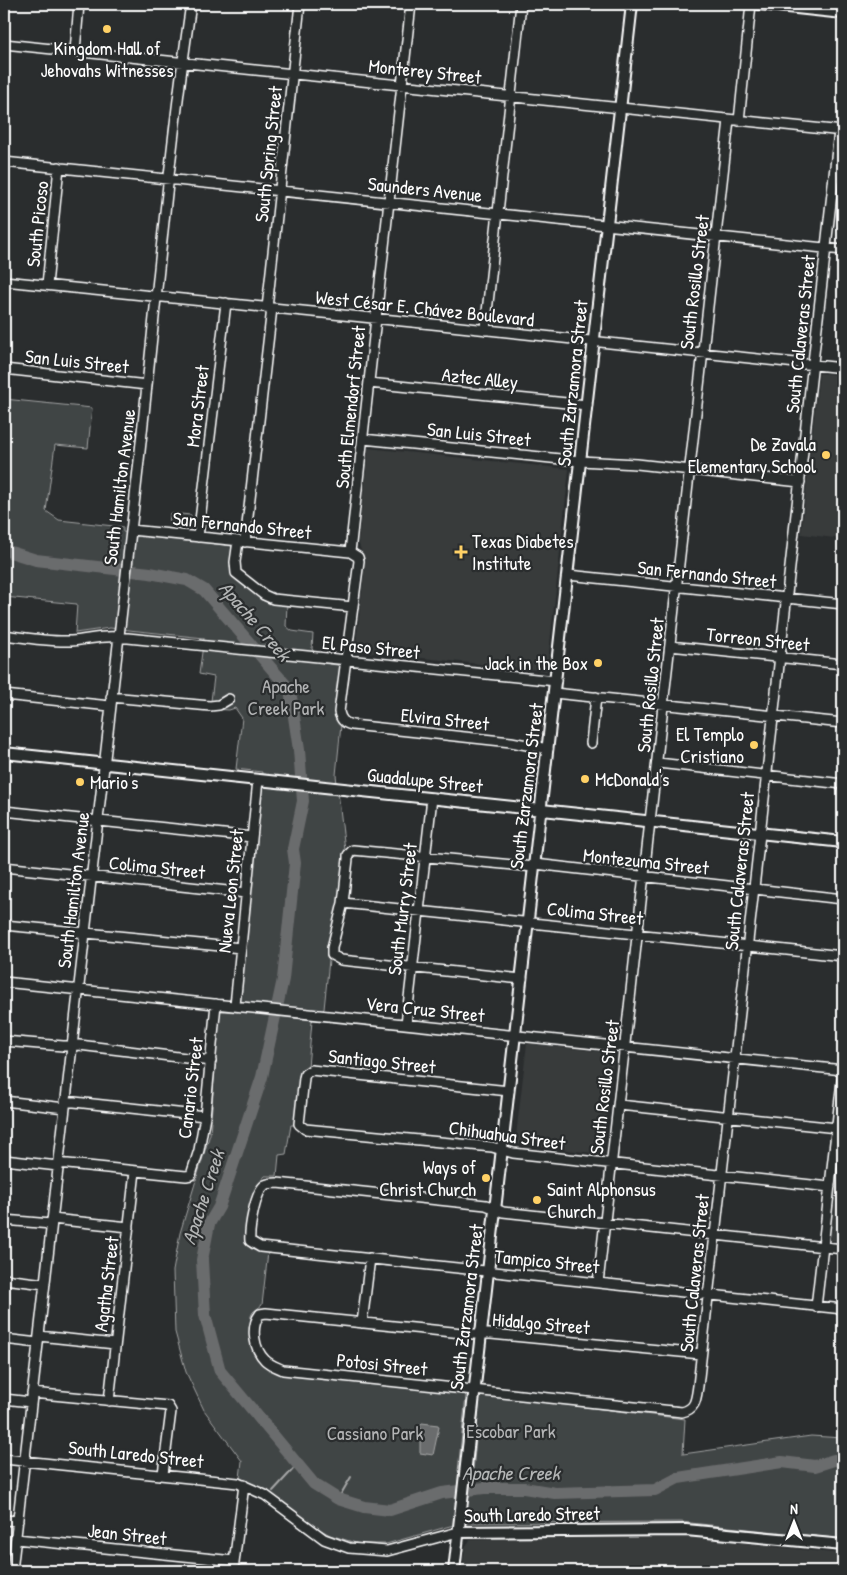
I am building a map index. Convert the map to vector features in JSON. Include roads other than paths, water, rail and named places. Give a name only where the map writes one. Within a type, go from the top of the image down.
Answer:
[{"type":"main road","name":"South Zarzamora Street","points":[[454,1571],[632,4]]},
{"type":"main road","points":[[759,4],[843,13]]},
{"type":"main road","name":"Guadalupe Street","points":[[4,753],[843,842]]},
{"type":"main road","name":"South Laredo Street","points":[[458,1532],[686,1530],[843,1545]]},
{"type":"street","points":[[75,51],[79,4]]},
{"type":"street","name":"South Hamilton Avenue","points":[[12,1571],[182,62],[191,4]]},
{"type":"street","name":"South Spring Street","points":[[300,4],[280,190],[270,308],[242,542],[235,562],[236,573],[272,599],[353,607]]},
{"type":"street","name":"South Elmendorf Street","points":[[340,719],[339,712],[359,560],[358,557],[350,552],[411,4]]},
{"type":"street","points":[[485,330],[521,4]]},
{"type":"street","name":"South Rosillo Street","points":[[598,1283],[639,934],[716,236],[751,4]]},
{"type":"street","name":"Monterey Street","points":[[4,44],[841,131]]},
{"type":"street","name":"South Calaveras Street","points":[[694,1406],[698,1386],[812,365],[841,131]]},
{"type":"street","name":"Saunders Avenue","points":[[4,162],[843,250]]},
{"type":"street","name":"South Picoso","points":[[47,285],[59,167]]},
{"type":"street","name":"West César E. Chávez Boulevard","points":[[4,281],[843,368]]},
{"type":"street","name":"Mora Street","points":[[198,537],[226,303]]},
{"type":"street","name":"San Luis Street","points":[[4,370],[147,385]]},
{"type":"street","name":"Aztec Alley","points":[[369,383],[586,405]]},
{"type":"street","name":"San Luis Street","points":[[363,439],[580,461],[637,464],[800,482]]},
{"type":"street","name":"San Fernando Street","points":[[130,534],[198,537],[350,552]]},
{"type":"street","name":"San Fernando Street","points":[[568,575],[843,604]]},
{"type":"street","name":"El Paso Street","points":[[4,635],[61,641],[96,637],[118,637],[556,682]]},
{"type":"street","name":"Torreon Street","points":[[670,646],[843,664]]},
{"type":"street","points":[[554,693],[843,723]]},
{"type":"street","points":[[4,695],[210,706],[219,705],[228,699]]},
{"type":"street","points":[[591,744],[596,697]]},
{"type":"street","name":"Elvira Street","points":[[340,719],[352,725],[511,742],[548,748]]},
{"type":"street","points":[[658,764],[843,784]]},
{"type":"street","name":"Nueva Leon Street","points":[[235,1006],[258,780]]},
{"type":"street","name":"South Murry Street","points":[[406,1024],[432,798]]},
{"type":"street","points":[[4,811],[252,837]]},
{"type":"street","name":"Montezuma Street","points":[[343,903],[348,854],[356,849],[645,877],[843,899]]},
{"type":"street","name":"Colima Street","points":[[4,868],[246,893]]},
{"type":"street","points":[[343,903],[331,953],[342,960],[522,979]]},
{"type":"street","name":"Colima Street","points":[[343,903],[843,956]]},
{"type":"street","points":[[4,925],[241,948]]},
{"type":"street","name":"Vera Cruz Street","points":[[4,982],[843,1071]]},
{"type":"street","name":"Canario Street","points":[[135,1171],[191,1175],[199,1150],[205,1116],[216,1004]]},
{"type":"street","points":[[4,1041],[80,1045],[210,1060]]},
{"type":"street","name":"Santiago Street","points":[[300,1126],[298,1121],[304,1078],[305,1074],[311,1070],[509,1091]]},
{"type":"street","points":[[816,1307],[843,1071]]},
{"type":"street","points":[[4,1101],[205,1116]]},
{"type":"street","points":[[619,1105],[837,1128]]},
{"type":"street","name":"Chihuahua Street","points":[[300,1126],[305,1129],[492,1147],[513,1153],[612,1165],[830,1187]]},
{"type":"street","points":[[4,1160],[135,1171]]},
{"type":"street","name":"Agatha Street","points":[[109,1401],[135,1171]]},
{"type":"street","name":"Tampico Street","points":[[495,1209],[477,1204],[271,1183],[264,1186],[258,1196],[250,1241],[252,1244],[260,1247],[843,1309]]},
{"type":"street","points":[[495,1209],[504,1212],[605,1224],[843,1249]]},
{"type":"street","points":[[4,1220],[129,1227]]},
{"type":"street","points":[[362,1323],[370,1258]]},
{"type":"street","points":[[4,1279],[45,1284]]},
{"type":"street","name":"Hidalgo Street","points":[[260,1314],[266,1313],[701,1354]]},
{"type":"street","name":"Potosi Street","points":[[260,1314],[254,1327],[256,1344],[265,1360],[283,1370],[682,1412],[689,1411],[694,1406]]},
{"type":"street","points":[[4,1339],[38,1339],[115,1344]]},
{"type":"street","points":[[4,1399],[32,1397],[165,1406],[171,1409],[163,1474]]},
{"type":"street","name":"South Laredo Street","points":[[4,1459],[224,1480],[244,1485],[265,1495],[324,1539],[349,1548],[387,1551],[458,1532]]},
{"type":"street","points":[[233,1571],[244,1485]]},
{"type":"street","points":[[4,1520],[18,1522]]},
{"type":"street","name":"Jean Street","points":[[16,1539],[234,1561]]},
{"type":"waterway","name":"Apache Creek","points":[[4,550],[36,560],[150,573],[187,580],[204,590],[290,690],[299,750],[303,801],[293,849],[295,863],[283,979],[262,1077],[219,1207],[209,1224],[202,1260],[205,1315],[220,1371],[314,1484],[338,1499],[364,1507],[390,1510],[442,1493],[484,1488],[524,1488],[555,1493],[655,1490],[678,1478],[782,1462],[815,1466],[834,1460],[843,1460]]},
{"type":"waterway","points":[[273,1491],[297,1465]]},
{"type":"waterway","points":[[338,1499],[351,1477]]},
{"type":"place","name":"Kingdom Hall of Jehovahs Witnesses","points":[[107,29]]},
{"type":"place","name":"De Zavala Elementary School","points":[[826,455]]},
{"type":"place","name":"Texas Diabetes Institute","points":[[461,552]]},
{"type":"place","name":"Jack in the Box","points":[[598,663]]},
{"type":"place","name":"El Templo Cristiano","points":[[754,745]]},
{"type":"place","name":"McDonald's","points":[[585,779]]},
{"type":"place","name":"Mario's","points":[[80,782]]},
{"type":"place","name":"Ways of Christ Church","points":[[486,1178]]},
{"type":"place","name":"Saint Alphonsus Church","points":[[537,1200]]},
{"type":"park label","name":"Apache Creek Park","points":[[286,697]]},
{"type":"park label","name":"Escobar Park","points":[[511,1431]]},
{"type":"park label","name":"Cassiano Park","points":[[375,1433]]}]
